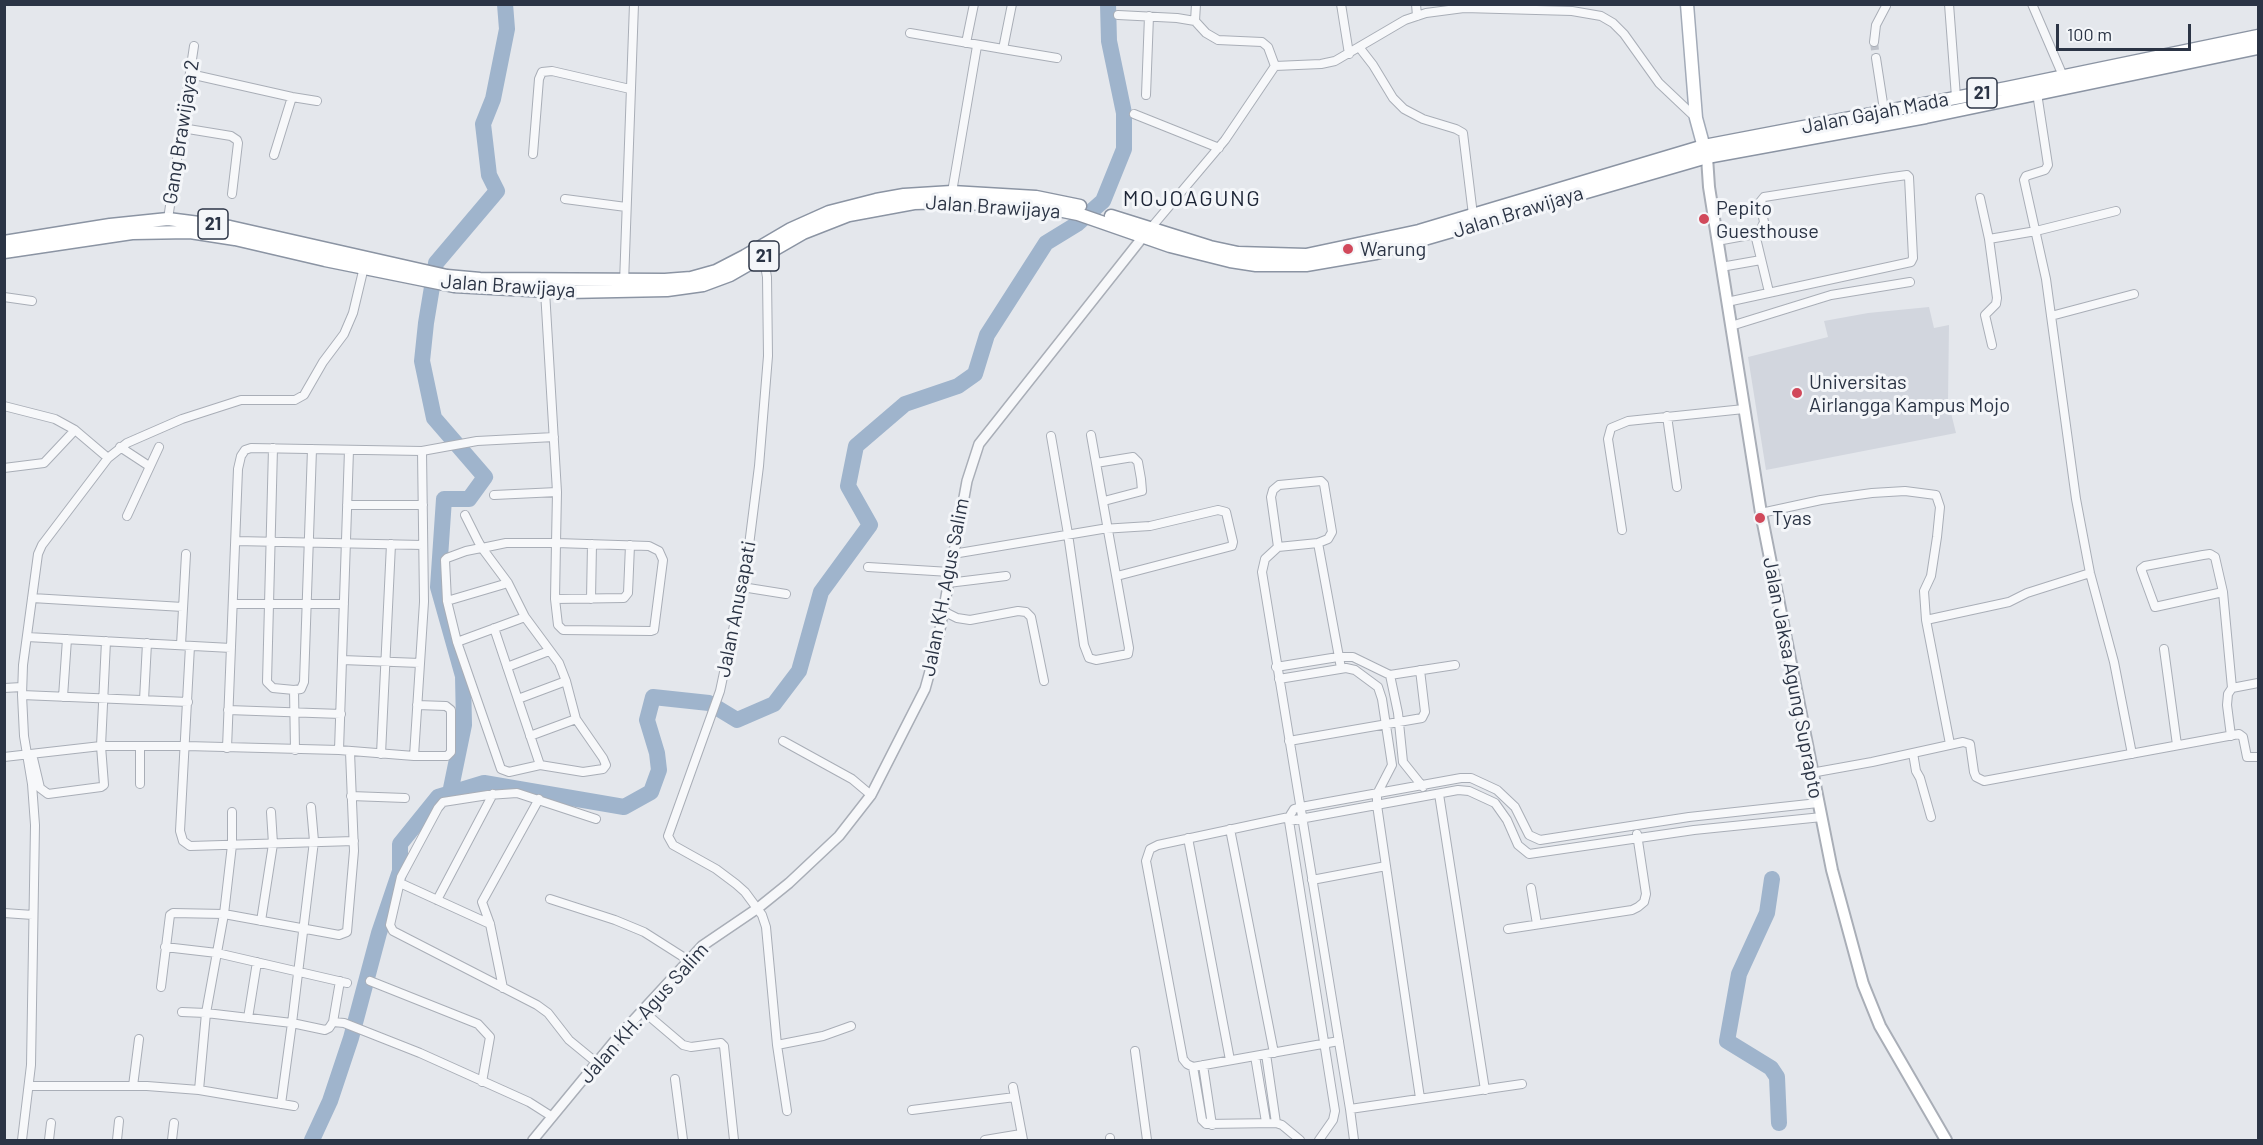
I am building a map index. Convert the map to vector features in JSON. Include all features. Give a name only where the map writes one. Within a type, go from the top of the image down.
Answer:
[{"type":"main road","points":[[1687,4],[1696,117],[1705,152]]},
{"type":"main road","name":"Jalan Gajah Mada","points":[[1705,152],[1886,118],[1956,97],[1988,98],[2063,76],[2259,36]]},
{"type":"main road","name":"21","points":[[1886,118],[1988,98],[2037,93],[2259,48]]},
{"type":"main road","name":"Jalan Brawijaya","points":[[762,252],[791,230],[829,212],[904,195],[952,192],[1036,197],[1108,219],[1197,254],[1256,265],[1306,265],[1376,253],[1540,199],[1705,152],[1733,152],[1886,118]]},
{"type":"main road","name":"Jalan Jaksa Agung Suprapto","points":[[1705,152],[1761,513],[1832,870],[1845,923],[1872,1005],[1886,1037],[1946,1140]]},
{"type":"main road","name":"Jalan Brawijaya","points":[[1146,233],[1238,253],[1296,256],[1375,242],[1540,199]]},
{"type":"main road","name":"Jalan Brawijaya","points":[[4,242],[128,222],[168,219],[230,227],[416,273],[493,289],[545,291],[624,285],[703,275],[762,252],[820,225],[874,209],[914,203],[1003,204],[1079,210]]},
{"type":"main road","name":"Jalan Brawijaya","points":[[4,252],[132,233],[181,231],[235,238],[364,267],[416,273]]},
{"type":"main road","name":"Jalan Brawijaya","points":[[446,280],[480,279],[624,285]]},
{"type":"street","points":[[624,285],[634,4]]},
{"type":"street","points":[[966,43],[974,4]]},
{"type":"street","points":[[1003,49],[1012,4]]},
{"type":"street","points":[[1195,21],[1196,4]]},
{"type":"street","points":[[1341,4],[1349,54]]},
{"type":"street","points":[[1416,4],[1417,16]]},
{"type":"street","points":[[1949,4],[1956,97]]},
{"type":"street","points":[[2032,4],[2063,76]]},
{"type":"street","points":[[1275,66],[1321,64],[1335,61],[1397,24],[1426,13],[1464,6],[1572,11],[1600,16],[1613,24],[1624,34],[1659,83],[1696,117]]},
{"type":"street","points":[[1874,42],[1876,26],[1886,6]]},
{"type":"street","points":[[1118,15],[1195,21],[1206,33],[1218,40],[1262,42],[1268,47],[1275,66]]},
{"type":"street","points":[[1146,94],[1149,16]]},
{"type":"street","points":[[910,33],[1057,58]]},
{"type":"street","name":"Gang Brawijaya 2","points":[[168,219],[194,46]]},
{"type":"street","points":[[952,192],[977,46]]},
{"type":"street","points":[[1359,47],[1393,98],[1404,110],[1463,133],[1473,215]]},
{"type":"street","points":[[1876,58],[1886,118]]},
{"type":"street","points":[[1146,233],[1219,148],[1275,66]]},
{"type":"street","points":[[533,154],[539,79],[543,72],[552,71],[630,89]]},
{"type":"street","points":[[190,74],[317,101]]},
{"type":"street","points":[[2037,93],[2048,165],[2045,170],[2026,176],[2024,180],[2046,279],[2076,499],[2090,573],[2104,618],[2132,754]]},
{"type":"street","points":[[274,155],[292,97]]},
{"type":"street","points":[[1134,114],[1219,148]]},
{"type":"street","points":[[182,128],[231,136],[237,140],[232,194]]},
{"type":"street","points":[[1718,241],[1755,234],[1763,228],[1760,202],[1764,197],[1896,176],[1907,175],[1909,177],[1913,258],[1911,262],[1727,302]]},
{"type":"street","points":[[1980,198],[1989,239],[1997,302],[1985,315],[1992,345]]},
{"type":"street","points":[[565,199],[626,207]]},
{"type":"street","points":[[1989,239],[2036,231],[2116,212]]},
{"type":"street","name":"Jalan KH. Agus Salim","points":[[533,1140],[551,1116],[688,960],[715,936],[758,908],[818,858],[839,836],[871,795],[925,689],[937,646],[967,481],[979,444],[1146,233]]},
{"type":"street","points":[[1755,234],[1768,292]]},
{"type":"street","name":"Jalan Anusapati","points":[[758,908],[745,892],[726,876],[673,845],[669,840],[670,828],[720,691],[742,587],[759,466],[768,356],[767,277],[762,252]]},
{"type":"street","points":[[1722,267],[1761,260]]},
{"type":"street","points":[[106,641],[100,746],[103,786],[48,794],[40,788],[24,736],[22,691],[32,598],[38,555],[42,545],[108,458],[120,447],[140,436],[241,400],[296,400],[300,397],[344,334],[353,313],[364,267]]},
{"type":"street","points":[[1731,326],[1831,295],[1910,282]]},
{"type":"street","points":[[465,515],[482,548],[507,583],[525,617],[559,663],[576,719],[603,758],[604,768],[595,772],[540,765],[506,772],[501,769],[457,642],[447,601],[446,559],[466,551],[482,548],[506,543],[556,543],[649,546],[659,550],[663,560],[653,631],[563,630],[558,625],[555,599],[556,543],[557,492],[545,291]]},
{"type":"street","points":[[2051,316],[2134,294]]},
{"type":"street","points":[[4,297],[32,302]]},
{"type":"street","points":[[4,406],[55,419],[75,430],[108,458]]},
{"type":"street","points":[[1622,530],[1608,439],[1611,428],[1628,421],[1744,409]]},
{"type":"street","points":[[1667,416],[1677,487]]},
{"type":"street","points":[[4,468],[44,463],[75,430]]},
{"type":"street","points":[[1051,436],[1084,645],[1087,655],[1092,659],[1128,654],[1128,652],[1109,529],[1091,435]]},
{"type":"street","points":[[228,748],[238,469],[245,450],[273,448],[422,451],[477,441],[554,437]]},
{"type":"street","points":[[120,447],[149,466]]},
{"type":"street","points":[[127,516],[159,447]]},
{"type":"street","points":[[273,448],[267,682],[273,688],[294,690],[301,689],[304,682],[312,449]]},
{"type":"street","points":[[339,750],[349,450]]},
{"type":"street","points":[[414,756],[424,602],[422,451]]},
{"type":"street","points":[[1096,463],[1133,457],[1142,478],[1142,491],[1104,501]]},
{"type":"street","points":[[1278,547],[1271,497],[1273,490],[1279,485],[1316,480],[1324,484],[1332,532],[1328,538],[1318,543],[1278,547],[1265,559],[1262,572],[1354,1140]]},
{"type":"street","points":[[1761,513],[1821,500],[1872,493],[1905,490],[1936,495],[1940,507],[1931,576],[1924,591],[1926,620],[1950,744]]},
{"type":"street","points":[[494,495],[557,492]]},
{"type":"street","points":[[347,505],[423,505]]},
{"type":"street","points":[[953,554],[1068,534],[1150,526],[1226,512],[1232,546],[1117,576]]},
{"type":"street","points":[[236,541],[423,545]]},
{"type":"street","points":[[1318,543],[1341,668]]},
{"type":"street","points":[[381,754],[391,544]]},
{"type":"street","points":[[591,599],[592,544]]},
{"type":"street","points":[[555,599],[622,600],[626,597],[630,545]]},
{"type":"street","points":[[181,645],[186,554]]},
{"type":"street","points":[[2223,592],[2155,607],[2141,569],[2145,566],[2213,555],[2223,592],[2232,688],[2228,694],[2227,705],[2231,736]]},
{"type":"street","points":[[868,567],[950,572]]},
{"type":"street","points":[[1926,620],[2009,602],[2026,593],[2090,573]]},
{"type":"street","points":[[948,583],[1006,576]]},
{"type":"street","points":[[447,601],[507,583]]},
{"type":"street","points":[[742,587],[786,594]]},
{"type":"street","points":[[32,598],[183,607]]},
{"type":"street","points":[[233,604],[344,604]]},
{"type":"street","points":[[944,611],[957,618],[970,620],[1018,611],[1026,612],[1030,617],[1044,681]]},
{"type":"street","points":[[457,642],[525,617]]},
{"type":"street","points":[[494,628],[540,765]]},
{"type":"street","points":[[27,637],[231,648]]},
{"type":"street","points":[[63,697],[68,639]]},
{"type":"street","points":[[144,700],[147,643]]},
{"type":"street","points":[[190,646],[180,831],[183,842],[190,846],[354,841]]},
{"type":"street","points":[[2164,650],[2176,745]]},
{"type":"street","points":[[507,667],[549,651]]},
{"type":"street","points":[[1276,667],[1338,657],[1353,657],[1390,675],[1455,665]]},
{"type":"street","points":[[342,660],[420,663]]},
{"type":"street","points":[[1279,679],[1341,668],[1355,670],[1378,687],[1392,765],[1377,794],[1377,805],[1420,1098]]},
{"type":"street","points":[[1289,741],[1399,723],[1424,716],[1420,670]]},
{"type":"street","points":[[1390,675],[1399,723],[1403,762],[1422,785],[1425,796]]},
{"type":"street","points":[[518,699],[566,681]]},
{"type":"street","points":[[2232,688],[2259,683]]},
{"type":"street","points":[[4,688],[63,697],[188,702]]},
{"type":"street","points":[[294,690],[295,750]]},
{"type":"street","points":[[4,756],[100,746],[339,750],[414,756],[444,756],[451,752],[451,710],[446,706],[417,705]]},
{"type":"street","points":[[228,710],[340,714]]},
{"type":"street","points":[[530,735],[576,719]]},
{"type":"street","points":[[1811,773],[1965,742],[1970,744],[1976,777],[1984,781],[2242,735],[2247,757],[2259,757]]},
{"type":"street","points":[[783,741],[845,775],[871,795]]},
{"type":"street","points":[[140,746],[140,784]]},
{"type":"street","points":[[160,987],[170,915],[173,913],[224,914],[342,936],[347,932],[354,841],[350,752]]},
{"type":"street","points":[[1913,753],[1916,771],[1931,817]]},
{"type":"street","points":[[22,1140],[31,1065],[35,825],[29,754]]},
{"type":"street","points":[[1392,765],[1403,762]]},
{"type":"street","points":[[1319,1140],[1333,1120],[1335,1111],[1289,819],[1294,809],[1471,778],[1485,784],[1508,800],[1515,807],[1529,835],[1540,840],[1636,825],[1818,803]]},
{"type":"street","points":[[1339,1041],[1193,1067],[1187,1064],[1184,1059],[1146,861],[1150,849],[1158,845],[1230,829],[1458,790],[1469,791],[1495,803],[1508,820],[1518,845],[1529,854],[1638,838],[1822,817]]},
{"type":"street","points":[[596,819],[517,793],[449,799],[443,802],[400,883],[391,918],[391,930],[548,1013],[569,1040],[597,1063]]},
{"type":"street","points":[[437,900],[493,794]]},
{"type":"street","points":[[1439,794],[1485,1090]]},
{"type":"street","points":[[351,796],[405,798]]},
{"type":"street","points":[[475,917],[539,799]]},
{"type":"street","points":[[281,1104],[314,841],[311,807]]},
{"type":"street","points":[[1755,810],[1756,824]]},
{"type":"street","points":[[199,1090],[206,1013],[224,914],[232,845],[232,812]]},
{"type":"street","points":[[261,921],[273,844],[271,812]]},
{"type":"street","points":[[1508,929],[1632,909],[1644,902],[1646,894],[1636,825]]},
{"type":"street","points":[[1230,829],[1270,1053],[1276,1123]]},
{"type":"street","points":[[1188,838],[1230,1060]]},
{"type":"street","points":[[1312,880],[1386,866]]},
{"type":"street","points":[[400,883],[490,924]]},
{"type":"street","points":[[1531,888],[1537,924]]},
{"type":"street","points":[[550,899],[644,932],[688,960]]},
{"type":"street","points":[[482,902],[490,924],[503,988]]},
{"type":"street","points":[[758,908],[766,927],[777,1045],[787,1111]]},
{"type":"street","points":[[4,913],[33,915]]},
{"type":"street","points":[[165,947],[217,952],[343,982],[333,1022],[325,1030],[292,1023],[182,1012]]},
{"type":"street","points":[[248,1018],[257,962]]},
{"type":"street","points":[[370,981],[478,1024],[490,1037],[482,1082]]},
{"type":"street","points":[[643,1011],[683,1045],[691,1047],[721,1043],[724,1046],[734,1140]]},
{"type":"street","points":[[333,1022],[344,1023],[362,1030],[529,1102],[551,1116]]},
{"type":"street","points":[[777,1045],[824,1036],[851,1026]]},
{"type":"street","points":[[133,1086],[139,1039]]},
{"type":"street","points":[[1135,1051],[1147,1140]]},
{"type":"street","points":[[1255,1056],[1266,1122]]},
{"type":"street","points":[[1203,1065],[1212,1125]]},
{"type":"street","points":[[1193,1067],[1202,1120],[1212,1125],[1276,1123],[1282,1125],[1300,1140]]},
{"type":"street","points":[[675,1079],[683,1140]]},
{"type":"street","points":[[1350,1109],[1522,1083]]},
{"type":"street","points":[[29,1086],[133,1086],[199,1090],[294,1106]]},
{"type":"street","points":[[985,1140],[1022,1137],[1013,1087]]},
{"type":"street","points":[[912,1110],[1015,1097]]},
{"type":"street","points":[[117,1140],[119,1121]]},
{"type":"street","points":[[49,1140],[51,1123]]},
{"type":"street","points":[[172,1140],[174,1123]]},
{"type":"shaded area","points":[[1929,307],[1934,328],[1949,325],[1948,401],[1956,433],[1766,470],[1748,357],[1828,337],[1824,321],[1868,313]]},
{"type":"waterway","points":[[450,793],[464,725],[463,676],[438,587],[444,499],[469,499],[485,477],[434,418],[422,361],[436,263],[497,191],[489,175],[483,124],[493,99],[507,29],[505,4]]},
{"type":"waterway","points":[[312,1140],[330,1101],[351,1038],[379,933],[400,871],[400,844],[438,797],[484,783],[624,807],[651,792],[659,770],[657,753],[647,720],[653,697],[709,703],[737,720],[774,704],[799,671],[821,592],[870,525],[848,486],[856,446],[905,404],[958,386],[975,374],[987,335],[1046,243],[1077,224],[1103,201],[1124,149],[1124,113],[1109,41],[1108,4]]},
{"type":"waterway","points":[[1772,879],[1767,913],[1739,974],[1727,1041],[1771,1068],[1777,1077],[1779,1123]]},
{"type":"tunnel","points":[[1874,42],[1876,58]]},
{"type":"place","name":"Pepito Guesthouse","points":[[1704,219]]},
{"type":"place","name":"Warung","points":[[1348,249]]},
{"type":"place","name":"Universitas Airlangga Kampus Mojo","points":[[1797,393]]},
{"type":"place","name":"Tyas","points":[[1760,518]]},
{"type":"district","name":"MOJOAGUNG","points":[[1192,199]]}]
